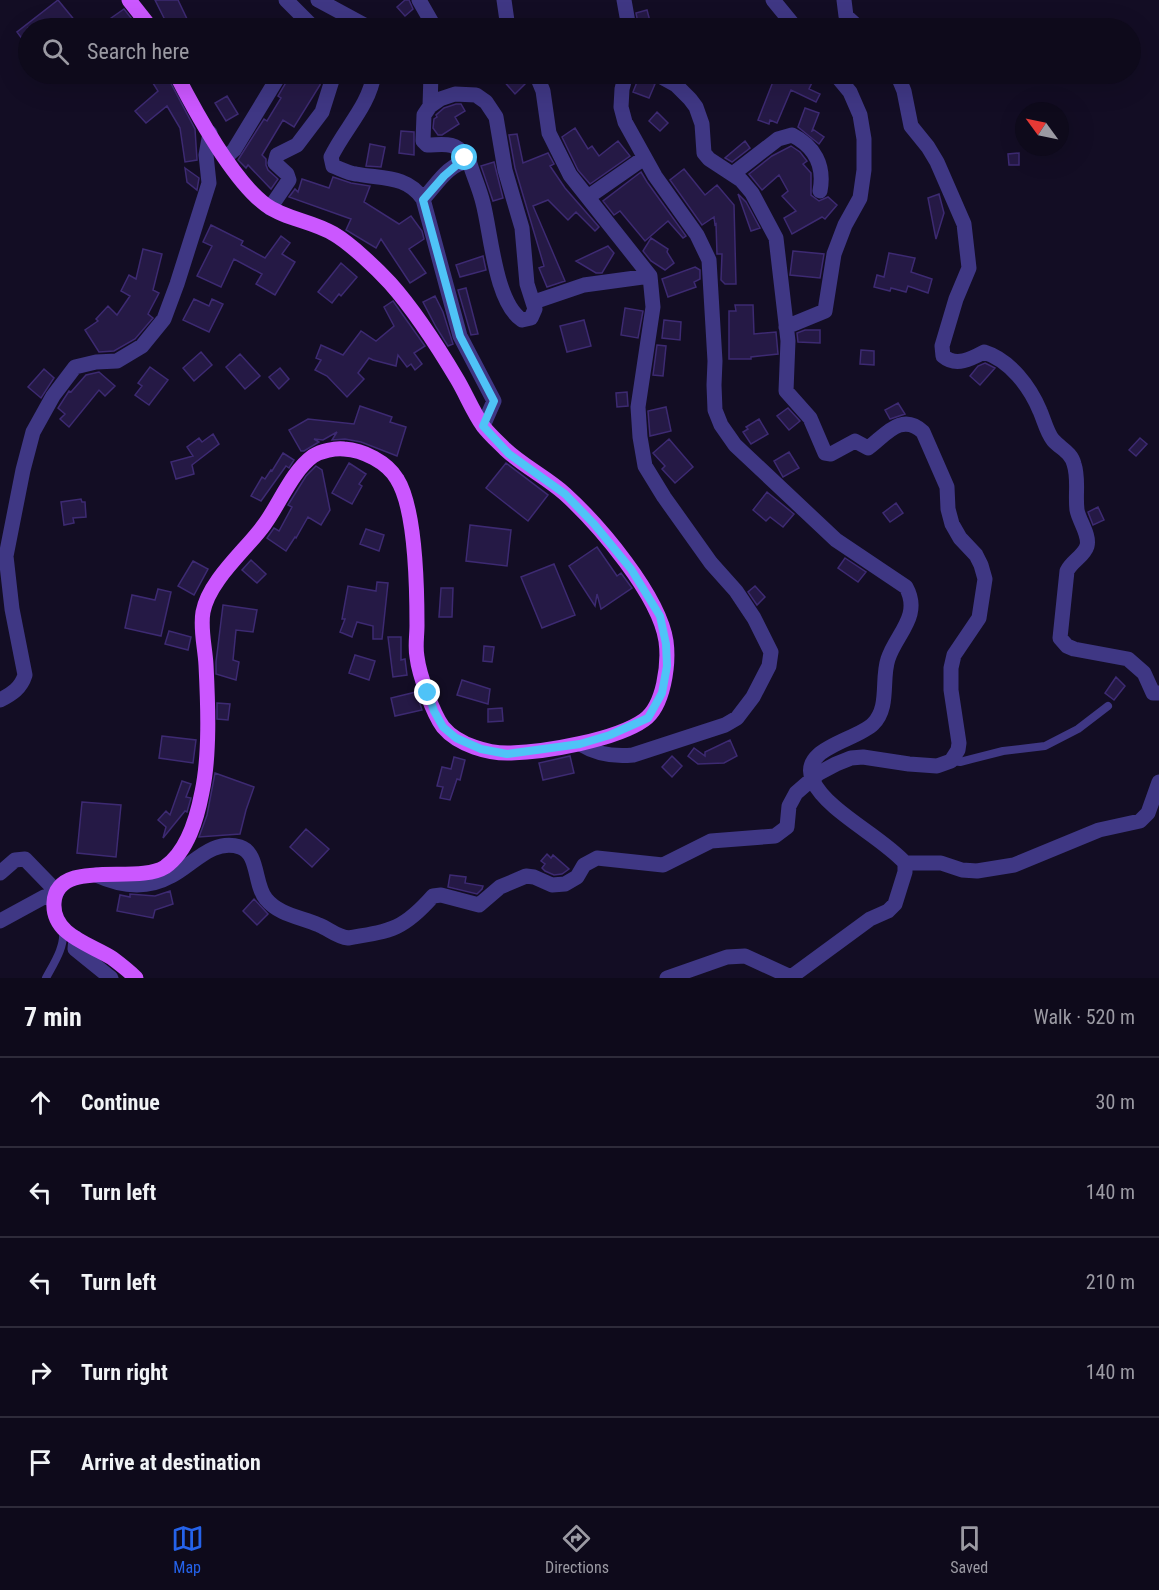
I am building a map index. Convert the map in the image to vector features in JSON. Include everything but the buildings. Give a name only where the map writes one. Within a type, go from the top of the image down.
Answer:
[{"type":"main road","points":[[129,0],[143,18]]},
{"type":"main road","points":[[136,978],[113,959],[69,934],[55,911],[55,896],[60,886],[70,878],[96,875],[139,875],[160,871],[173,860],[187,841],[197,817],[204,788],[206,665],[203,611],[210,594],[228,568],[266,523],[276,503],[315,454],[340,448],[368,453],[394,473],[402,486],[415,555],[417,657],[434,711],[443,727],[456,738],[481,749],[507,754],[580,744],[610,735],[648,718],[662,693],[667,666],[666,644],[660,616],[631,569],[594,524],[565,494],[509,454],[483,426],[458,380],[408,304],[386,278],[336,235],[270,208],[253,194],[225,158],[182,84]]},
{"type":"street","points":[[286,0],[304,18]]},
{"type":"street","points":[[318,0],[351,18]]},
{"type":"street","points":[[419,0],[429,18]]},
{"type":"street","points":[[504,0],[507,18]]},
{"type":"street","points":[[624,0],[627,18]]},
{"type":"street","points":[[773,0],[788,18]]},
{"type":"street","points":[[844,0],[848,18]]},
{"type":"street","points":[[225,158],[234,150],[274,84]]},
{"type":"street","points":[[270,208],[289,180],[287,174],[275,163],[277,155],[297,145],[322,112],[331,84]]},
{"type":"street","points":[[372,84],[369,94],[354,121],[337,144],[331,157],[333,166],[356,175],[378,176],[401,181],[411,186],[423,200],[460,336],[494,401],[483,426]]},
{"type":"street","points":[[430,106],[431,84]]},
{"type":"street","points":[[540,84],[549,133],[570,175],[650,276],[652,307],[639,407],[640,437],[645,466],[711,563],[736,591],[754,618],[771,652],[769,666],[753,697],[737,718],[725,725],[633,754],[618,756],[591,751],[580,744]]},
{"type":"street","points":[[623,84],[621,107],[625,122],[655,177],[697,235],[709,260],[716,361],[715,410],[721,425],[735,445],[836,540],[906,587],[910,594],[908,622],[887,661],[880,715],[866,731],[818,755],[811,762],[812,779],[829,801],[905,863],[940,863],[962,870],[977,871],[1014,865],[1099,830],[1140,821],[1148,813],[1159,782]]},
{"type":"street","points":[[96,875],[120,884],[143,885],[171,877],[214,848],[235,846],[242,848],[251,856],[262,894],[274,907],[319,925],[342,938],[348,938],[399,927],[415,915],[433,896],[441,895],[479,905],[500,887],[526,876],[552,885],[565,884],[577,877],[585,865],[597,858],[663,865],[711,841],[775,836],[787,827],[791,800],[812,779],[836,764],[851,758],[871,758],[938,766],[951,761],[958,750],[959,743],[951,690],[951,668],[954,655],[981,613],[985,579],[981,565],[952,524],[948,510],[947,487],[923,432],[918,427],[904,424],[889,429],[868,448],[855,441],[831,454],[825,453],[810,418],[786,391],[788,342],[782,272],[776,238],[752,192],[734,174],[706,156],[702,141],[702,124],[696,107],[674,84]]},
{"type":"street","points":[[786,327],[825,311],[834,254],[845,225],[860,198],[864,170],[864,139],[860,115],[850,92],[843,84]]},
{"type":"street","points":[[901,84],[911,126],[937,162],[964,224],[969,268],[956,299],[942,346],[943,356],[950,361],[969,360],[984,352],[1001,359],[1028,389],[1040,409],[1051,437],[1069,453],[1075,466],[1077,511],[1087,545],[1070,564],[1067,571],[1060,638],[1062,642],[1074,649],[1128,659],[1144,673],[1153,693],[1159,693]]},
{"type":"street","points":[[423,200],[454,166],[462,162],[470,164],[483,204],[496,269],[502,287],[516,316],[522,320],[531,318],[534,312],[534,302],[527,284],[522,228],[505,170],[496,117],[486,102],[476,95],[455,94],[440,99],[430,106],[424,115],[424,144],[450,144],[458,147],[464,155],[462,162]]},
{"type":"street","points":[[0,700],[15,692],[26,675],[12,609],[6,556],[33,432],[53,396],[75,367],[96,362],[117,361],[142,346],[164,319],[209,183],[207,155],[210,133]]},
{"type":"street","points":[[734,174],[778,139],[792,135],[806,142],[815,153],[822,181],[820,191]]},
{"type":"street","points":[[588,197],[644,158]]},
{"type":"street","points":[[534,302],[584,285],[650,276]]},
{"type":"street","points":[[0,873],[15,860],[25,859],[55,896]]},
{"type":"street","points":[[667,978],[727,957],[737,956],[745,956],[791,977],[870,919],[888,911],[895,904],[905,872],[905,863]]},
{"type":"street","points":[[0,921],[44,897],[55,896]]},
{"type":"street","points":[[69,934],[75,949],[111,978]]},
{"type":"lane","points":[[951,761],[960,762],[1003,751],[1045,746],[1078,729],[1108,706]]},
{"type":"lane","points":[[46,978],[64,938],[69,934]]},
{"type":"route","points":[[428,693],[443,727],[456,738],[481,749],[507,754],[580,744],[610,735],[648,718],[662,693],[667,666],[666,644],[660,616],[631,569],[594,524],[565,494],[509,454],[483,426],[494,401],[460,336],[423,200],[454,166],[465,158]]}]
